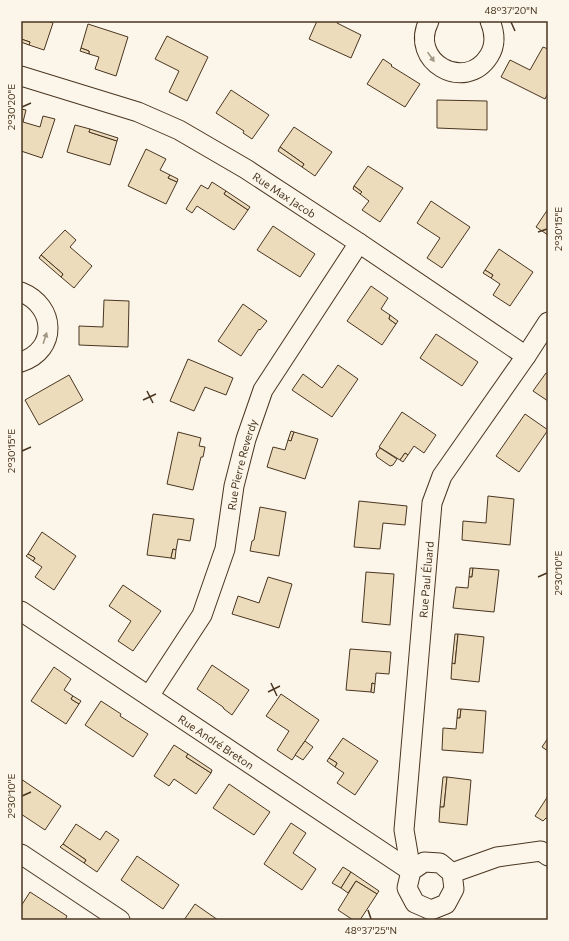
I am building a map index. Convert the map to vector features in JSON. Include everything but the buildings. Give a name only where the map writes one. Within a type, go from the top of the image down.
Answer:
[{"type":"street","points":[[429,21],[426,26],[424,38],[426,50],[432,60],[441,68],[453,72],[465,72],[476,69],[485,61],[492,51],[494,40],[493,29],[490,21]]},
{"type":"street","name":"Rue Max Jacob","points":[[21,76],[138,112],[179,130],[246,169],[359,243],[526,356]]},
{"type":"street","name":"Rue Pierre Reverdy","points":[[149,696],[202,615],[225,549],[234,486],[246,439],[263,390],[359,243]]},
{"type":"street","points":[[21,292],[31,296],[40,304],[46,314],[48,326],[47,338],[41,349],[33,357],[21,362]]},
{"type":"street","name":"Rue Paul Éluard","points":[[411,871],[404,830],[432,503],[442,476],[548,322]]},
{"type":"street","name":"Rue André Breton","points":[[21,611],[411,871]]},
{"type":"street","points":[[452,873],[497,857],[541,851],[548,856]]},
{"type":"street","points":[[21,854],[120,920]]},
{"type":"street","points":[[424,862],[440,863],[452,873],[454,889],[446,904],[429,915],[415,903],[407,888],[411,871],[424,862]]}]
